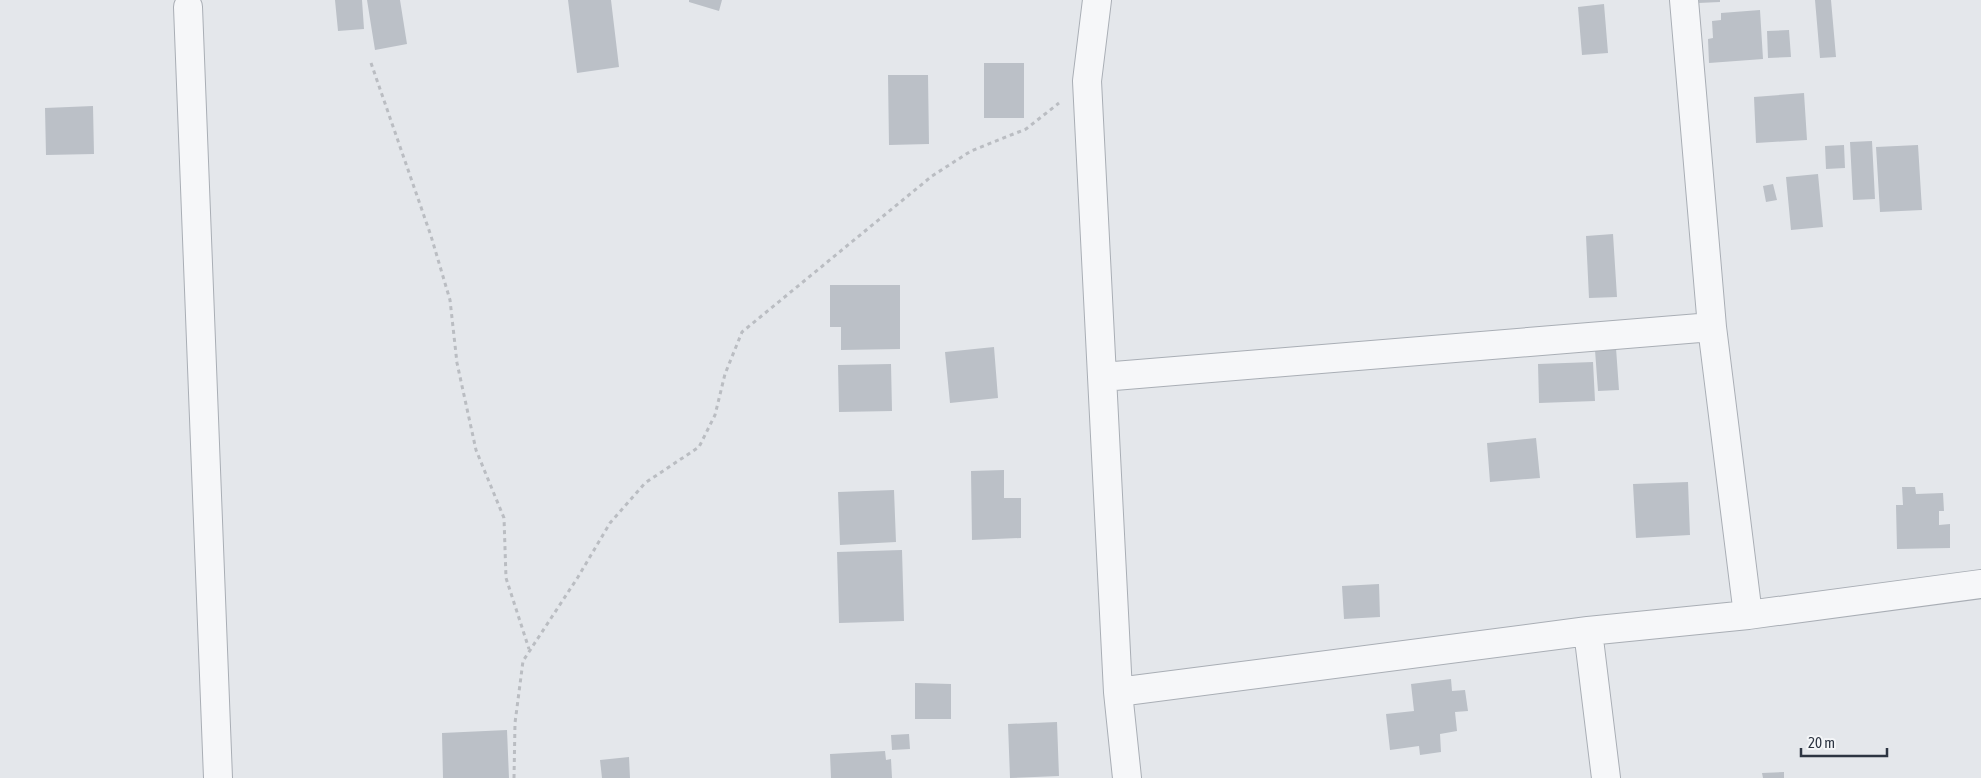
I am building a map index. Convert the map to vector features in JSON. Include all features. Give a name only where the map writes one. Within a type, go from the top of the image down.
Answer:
[{"type":"street","points":[[1097,0],[1086,81],[1118,692],[1127,778]]},
{"type":"street","points":[[1684,0],[1712,327],[1748,616]]},
{"type":"street","points":[[188,7],[218,778]]},
{"type":"street","points":[[1102,377],[1712,327]]},
{"type":"street","points":[[1118,692],[1588,631],[1748,616],[1981,584]]},
{"type":"street","points":[[1588,631],[1606,778]]},
{"type":"path","points":[[371,63],[431,236],[450,300],[457,363],[476,450],[504,518],[506,578],[529,650]]},
{"type":"path","points":[[514,778],[515,723],[523,661],[578,577],[610,523],[645,483],[699,447],[715,415],[725,374],[742,332],[932,176],[971,151],[1026,129],[1086,81]]},
{"type":"building","points":[[335,0],[362,0],[364,29],[338,31]]},
{"type":"building","points":[[367,0],[400,0],[407,44],[375,50]]},
{"type":"building","points":[[568,0],[611,0],[619,67],[577,73]]},
{"type":"building","points":[[689,0],[722,0],[719,11],[689,2]]},
{"type":"building","points":[[1697,0],[1720,0],[1720,2],[1698,3]]},
{"type":"building","points":[[1815,0],[1831,0],[1836,57],[1820,58]]},
{"type":"building","points":[[1604,4],[1608,53],[1582,55],[1578,7]]},
{"type":"building","points":[[1760,10],[1763,59],[1709,63],[1708,39],[1713,38],[1712,21],[1721,20],[1721,13]]},
{"type":"building","points":[[1789,30],[1791,57],[1768,58],[1767,31]]},
{"type":"building","points":[[984,63],[1024,63],[1024,118],[984,118]]},
{"type":"building","points":[[888,75],[928,75],[929,144],[889,145]]},
{"type":"building","points":[[1804,93],[1807,140],[1756,143],[1754,97]]},
{"type":"building","points":[[93,106],[94,154],[46,155],[45,108]]},
{"type":"building","points":[[1872,141],[1875,199],[1853,200],[1850,142]]},
{"type":"building","points":[[1844,145],[1845,168],[1826,169],[1825,146]]},
{"type":"building","points":[[1918,145],[1922,210],[1880,212],[1876,147]]},
{"type":"building","points":[[1818,174],[1823,227],[1791,230],[1786,177]]},
{"type":"building","points":[[1773,184],[1777,200],[1766,202],[1763,186]]},
{"type":"building","points":[[1613,234],[1617,297],[1589,298],[1586,236]]},
{"type":"building","points":[[830,285],[900,285],[900,349],[841,350],[841,327],[830,327]]},
{"type":"building","points":[[994,347],[998,398],[950,403],[945,352]]},
{"type":"building","points":[[1616,348],[1619,390],[1598,391],[1595,350]]},
{"type":"building","points":[[1593,362],[1595,401],[1539,403],[1538,364]]},
{"type":"building","points":[[891,364],[892,411],[839,412],[838,365]]},
{"type":"building","points":[[1536,438],[1540,478],[1490,482],[1487,443]]},
{"type":"building","points":[[1004,470],[1004,498],[1021,498],[1021,538],[972,540],[971,471]]},
{"type":"building","points":[[1688,482],[1690,535],[1636,538],[1633,484]]},
{"type":"building","points":[[1902,487],[1915,487],[1916,494],[1943,493],[1944,511],[1939,511],[1939,525],[1950,524],[1950,548],[1897,549],[1896,505],[1903,505]]},
{"type":"building","points":[[894,490],[896,542],[840,545],[838,492]]},
{"type":"building","points":[[902,550],[904,621],[839,623],[837,552]]},
{"type":"building","points":[[1379,584],[1380,617],[1344,619],[1342,586]]},
{"type":"building","points":[[1451,679],[1452,691],[1465,690],[1468,711],[1455,712],[1457,731],[1440,734],[1441,752],[1420,755],[1419,746],[1390,750],[1386,714],[1414,711],[1411,684]]},
{"type":"building","points":[[915,683],[951,684],[951,719],[915,719]]},
{"type":"building","points":[[1057,722],[1059,776],[1010,778],[1008,724]]},
{"type":"building","points":[[507,730],[509,778],[443,778],[442,733]]},
{"type":"building","points":[[909,734],[910,749],[892,750],[891,735]]},
{"type":"building","points":[[885,751],[886,760],[891,759],[892,778],[831,778],[830,754]]},
{"type":"building","points":[[629,757],[630,778],[602,778],[600,760]]},
{"type":"building","points":[[1784,772],[1784,778],[1763,778],[1762,773]]}]
